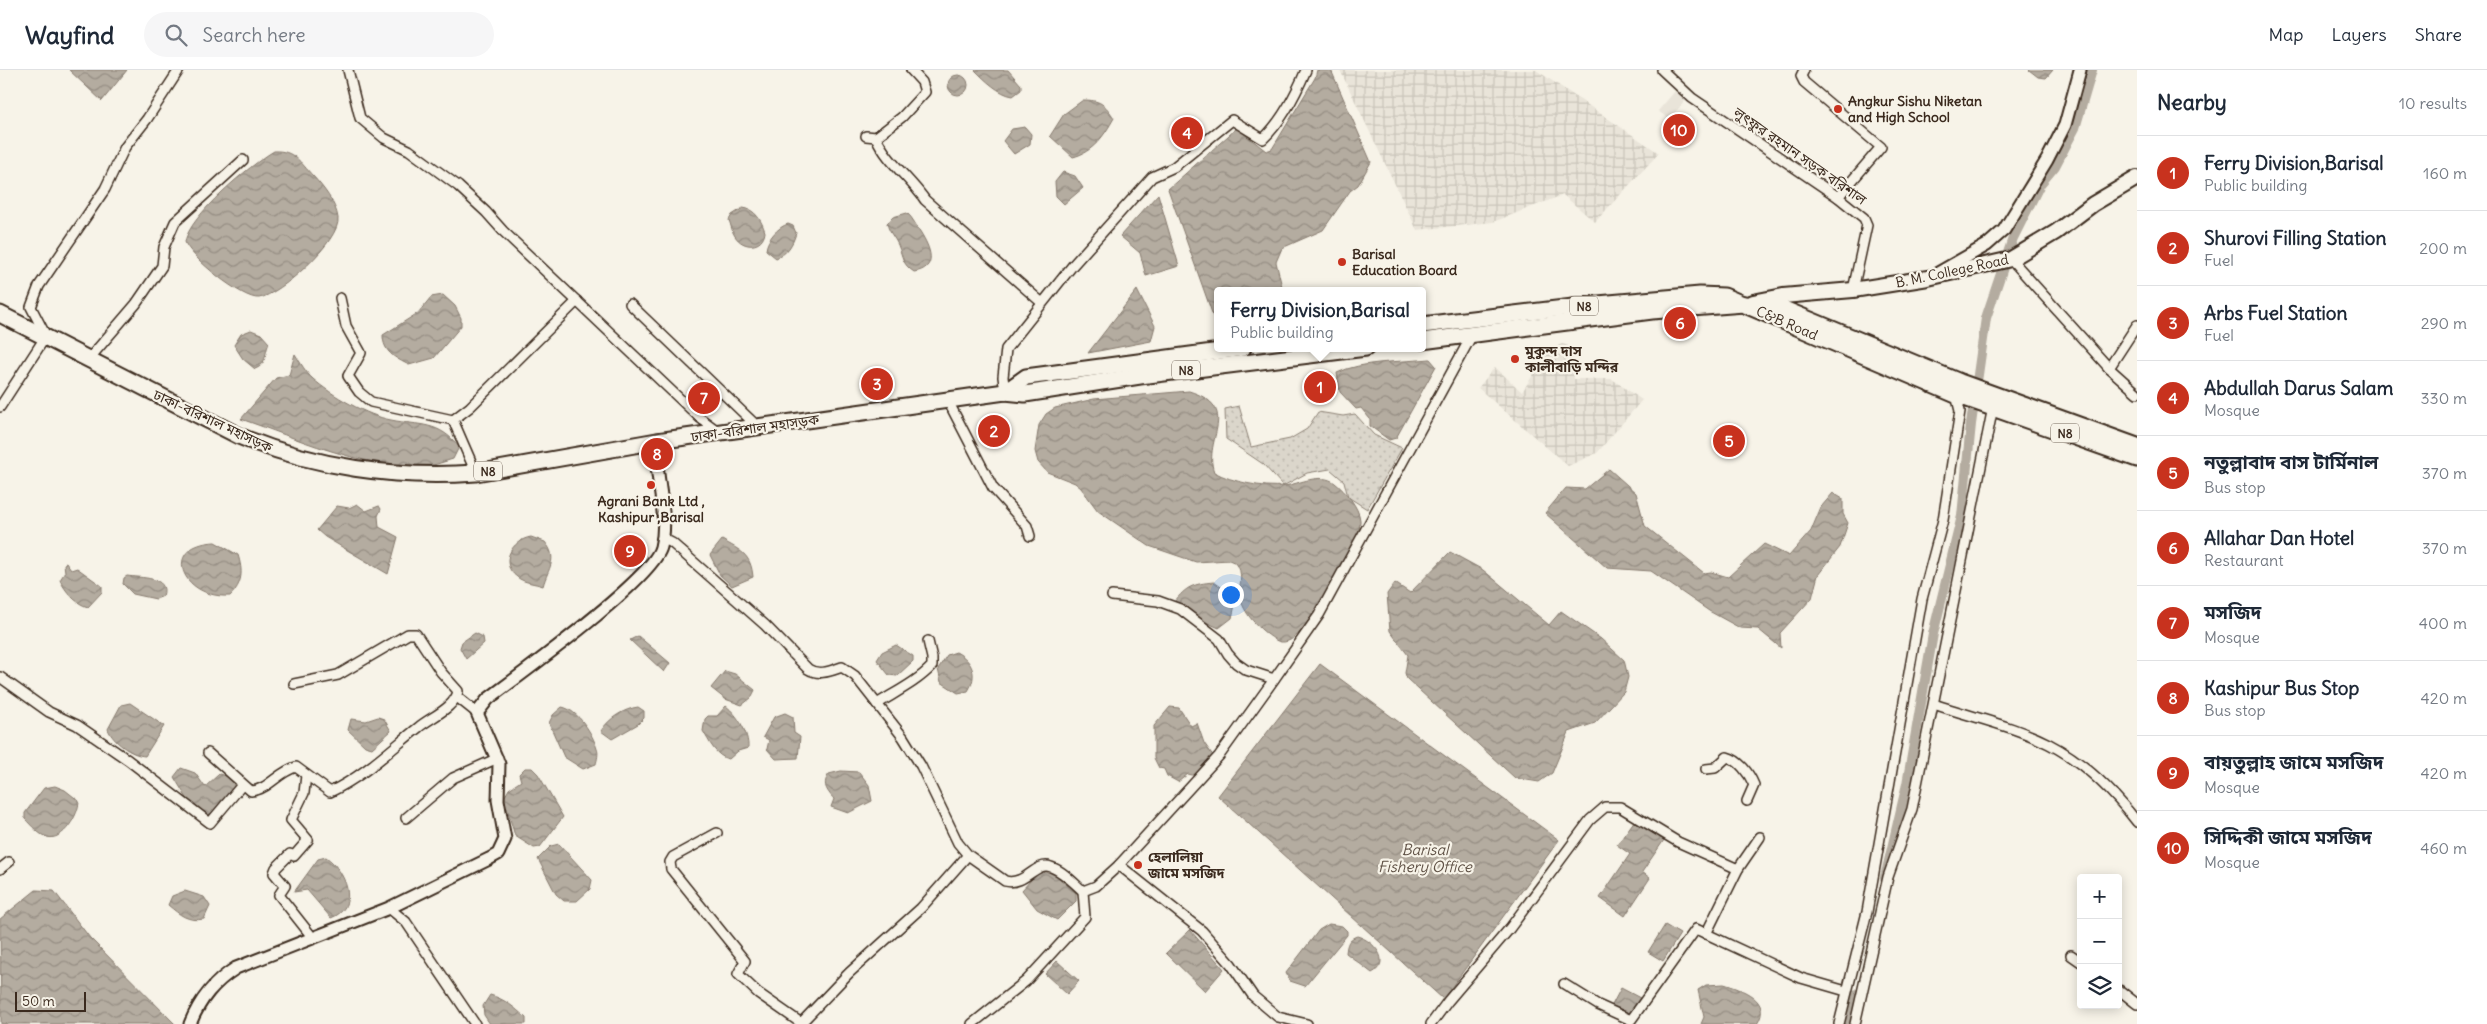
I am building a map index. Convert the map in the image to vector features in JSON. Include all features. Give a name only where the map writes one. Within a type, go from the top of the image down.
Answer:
[{"type":"highway","name":"N8","points":[[1426,325],[1562,308],[1700,295],[1724,296],[1744,304]]},
{"type":"highway","name":"N8","points":[[1426,341],[1632,313],[1744,304]]},
{"type":"highway","name":"C&B Road","points":[[1744,304],[1958,388],[2137,446]]},
{"type":"highway","name":"ঢাকা-বরিশাল মহাসড়ক","points":[[0,314],[238,436],[274,451],[333,466],[418,474],[476,473],[656,442],[1006,392],[1025,394],[1140,376],[1334,352]]},
{"type":"highway","name":"ঢাকা-বরিশাল মহাসড়ক","points":[[1006,392],[1026,377],[1214,352]]},
{"type":"highway","name":"C&B Road","points":[[1995,401],[2137,459]]},
{"type":"main road","name":"B. M. College Road","points":[[1744,304],[1782,296],[1852,290],[1928,278],[2012,260],[2056,232],[2093,204],[2137,178]]},
{"type":"street","points":[[0,406],[46,336],[32,307],[39,286],[105,188],[125,147],[148,120],[179,70]]},
{"type":"street","points":[[348,70],[360,118],[384,138],[409,150],[458,186],[700,418],[720,433]]},
{"type":"street","points":[[911,70],[922,82],[924,92],[902,117],[871,137],[917,188],[925,200],[1041,302]]},
{"type":"street","points":[[1006,392],[1003,377],[1006,349],[1041,302],[1118,213],[1152,177],[1174,168],[1232,120],[1263,139],[1270,132],[1298,87],[1306,70]]},
{"type":"street","name":"লুৎফুর রহমান সড়ক বরিশাল","points":[[1662,70],[1692,98],[1838,197],[1864,218],[1867,225],[1852,290]]},
{"type":"street","points":[[1804,70],[1801,76],[1804,82],[1881,147],[1838,197]]},
{"type":"street","points":[[1928,278],[1987,245],[2004,230],[2047,160],[2065,125],[2080,70]]},
{"type":"street","points":[[88,360],[136,304],[162,266],[164,247],[175,222],[243,160]]},
{"type":"street","points":[[2012,260],[2109,368],[2137,393]]},
{"type":"street","points":[[340,298],[346,326],[361,353],[348,376],[358,392],[371,402],[379,405],[453,420]]},
{"type":"street","points":[[453,420],[578,301]]},
{"type":"street","points":[[630,304],[759,428]]},
{"type":"street","points":[[2109,368],[2137,325]]},
{"type":"street","points":[[1083,891],[1096,886],[1119,865],[1219,756],[1319,615],[1472,335]]},
{"type":"street","points":[[1839,1024],[1867,912],[1922,598],[1943,520],[1960,411],[1958,388]]},
{"type":"street","points":[[948,401],[992,488],[1027,526],[1030,536]]},
{"type":"street","points":[[1855,1024],[1888,877],[1912,809],[1995,401]]},
{"type":"street","points":[[453,420],[476,473]]},
{"type":"street","points":[[477,713],[488,699],[645,573],[657,556],[662,538],[662,505],[654,460],[656,442]]},
{"type":"street","points":[[662,538],[672,543],[765,625],[808,669],[814,673],[826,672],[842,667],[855,676],[903,737],[921,766],[958,844],[968,855],[1006,881],[1012,883],[1020,881],[1044,866],[1051,867],[1083,891],[1085,916],[1026,981],[972,1024]]},
{"type":"street","points":[[1112,596],[1158,601],[1180,609],[1219,639],[1236,663],[1246,670],[1274,679]]},
{"type":"street","points":[[208,753],[251,791],[260,790],[281,772],[296,767],[330,792],[379,762],[457,697],[458,691],[441,672],[416,634],[408,634],[338,675],[294,684]]},
{"type":"street","points":[[877,704],[923,675],[932,666],[928,641]]},
{"type":"street","points":[[0,678],[49,712],[77,725],[128,760],[210,823],[242,785]]},
{"type":"street","points":[[190,1024],[204,995],[223,976],[236,968],[389,908],[490,859],[503,848],[506,839],[498,800],[498,758],[477,713],[457,697]]},
{"type":"street","points":[[1934,704],[2048,744],[2080,763],[2106,787],[2136,820]]},
{"type":"street","points":[[1706,769],[1715,768],[1727,757],[1734,759],[1750,776],[1754,785],[1747,801]]},
{"type":"street","points":[[406,818],[453,778],[498,758]]},
{"type":"street","points":[[306,775],[304,793],[291,820],[308,840],[294,856],[290,854],[276,868],[274,873],[285,886],[279,896],[313,938]]},
{"type":"street","points":[[1431,1024],[1510,928],[1590,820],[1605,807],[1620,807],[1678,842],[1738,869]]},
{"type":"street","points":[[717,833],[673,857],[670,862],[671,869],[745,961],[738,974],[758,992],[801,1024],[849,973],[921,908],[968,855]]},
{"type":"street","points":[[1706,934],[1738,869],[1760,836]]},
{"type":"street","points":[[0,869],[8,862]]},
{"type":"street","points":[[1119,865],[1202,930],[1231,964],[1253,996],[1278,1017],[1307,1024]]},
{"type":"street","points":[[389,908],[406,922],[475,1024]]},
{"type":"street","points":[[1564,984],[1598,1005],[1631,1020],[1696,928],[1794,976],[1846,991]]},
{"type":"street","points":[[2072,955],[2077,959]]},
{"type":"street","points":[[2122,992],[2137,1004]]},
{"type":"shaded area","points":[[1340,70],[1536,70],[1659,153],[1595,222],[1563,195],[1493,222],[1417,230]]},
{"type":"shaded area","points":[[1676,90],[1687,99],[1669,119],[1658,111]]},
{"type":"shaded area","points":[[1562,344],[1569,346],[1573,353],[1574,379],[1612,379],[1642,400],[1597,453],[1568,466],[1478,388],[1495,367],[1522,392],[1549,350]]},
{"type":"shaded area","points":[[1239,406],[1251,447],[1290,439],[1307,429],[1318,412],[1343,416],[1355,414],[1374,435],[1402,448],[1367,509],[1348,497],[1344,481],[1330,469],[1307,473],[1283,486],[1263,464],[1226,439],[1225,409]]},
{"type":"water","points":[[69,70],[127,70],[102,101]]},
{"type":"water","points":[[975,70],[1008,70],[1021,85],[1021,90],[1013,96],[1008,95],[992,86]]},
{"type":"water","points":[[1317,70],[1331,70],[1371,162],[1358,185],[1350,191],[1323,230],[1282,248],[1276,262],[1282,287],[1214,287],[1214,319],[1168,189],[1237,128],[1266,151],[1272,149],[1315,78]]},
{"type":"water","points":[[2029,70],[2053,70],[2046,78],[2038,77]]},
{"type":"water","points":[[958,75],[965,78],[968,85],[965,92],[958,95],[951,92],[948,85],[951,78]]},
{"type":"water","points":[[1083,100],[1102,104],[1114,118],[1092,147],[1073,157],[1050,136],[1064,114]]},
{"type":"water","points":[[1025,127],[1031,134],[1030,144],[1014,154],[1003,141],[1012,129]]},
{"type":"water","points":[[274,151],[281,151],[292,155],[300,162],[328,195],[335,207],[338,218],[336,228],[330,239],[308,265],[269,295],[259,298],[251,297],[230,285],[206,267],[185,242],[189,231],[209,205],[236,179]]},
{"type":"water","points":[[1063,172],[1075,176],[1083,188],[1064,204],[1056,196],[1055,182]]},
{"type":"water","points":[[1158,194],[1179,266],[1146,276],[1140,253],[1120,236]]},
{"type":"water","points":[[743,208],[754,213],[764,228],[763,238],[757,244],[747,245],[743,243],[735,236],[732,230],[729,220],[732,215]]},
{"type":"water","points":[[907,213],[924,239],[930,257],[930,262],[927,266],[922,270],[914,272],[905,263],[887,223],[893,217]]},
{"type":"water","points":[[788,224],[793,226],[796,233],[795,237],[786,251],[776,258],[766,250],[768,242],[780,228]]},
{"type":"water","points":[[1137,290],[1155,326],[1151,341],[1088,353]]},
{"type":"water","points":[[443,295],[455,306],[461,318],[461,326],[434,358],[409,365],[391,354],[385,346],[383,335],[418,313],[431,297]]},
{"type":"water","points":[[251,330],[261,334],[269,343],[262,365],[255,369],[243,359],[234,345],[241,334]]},
{"type":"water","points":[[295,354],[313,379],[350,404],[382,418],[428,426],[444,433],[459,447],[453,459],[419,467],[373,462],[306,443],[241,419],[276,378],[289,375]]},
{"type":"water","points":[[1430,359],[1436,366],[1396,438],[1389,440],[1370,426],[1370,419],[1361,408],[1356,409],[1340,392],[1337,373],[1347,369],[1370,364]]},
{"type":"water","points":[[1189,391],[1205,398],[1214,406],[1217,415],[1212,460],[1214,472],[1239,481],[1267,486],[1284,486],[1317,479],[1329,480],[1343,490],[1359,515],[1358,531],[1353,547],[1333,586],[1309,622],[1288,641],[1282,642],[1269,635],[1258,626],[1244,608],[1240,595],[1241,574],[1236,563],[1229,560],[1196,562],[1149,546],[1098,511],[1075,483],[1047,472],[1038,462],[1035,451],[1039,425],[1046,414],[1055,408],[1094,399]]},
{"type":"water","points":[[1609,469],[1636,493],[1645,526],[1704,573],[1711,572],[1728,577],[1764,544],[1789,556],[1811,531],[1821,507],[1833,493],[1843,499],[1843,514],[1848,523],[1840,547],[1818,575],[1812,598],[1780,633],[1781,648],[1758,629],[1740,628],[1709,611],[1651,571],[1607,568],[1545,513],[1566,488],[1585,489]]},
{"type":"water","points":[[357,504],[366,511],[379,506],[381,509],[378,516],[379,527],[398,537],[388,574],[325,537],[317,530],[337,506],[349,508]]},
{"type":"water","points":[[531,537],[545,542],[551,554],[551,564],[543,586],[520,579],[511,571],[508,565],[508,559],[513,547],[524,539]]},
{"type":"water","points":[[722,540],[744,554],[750,563],[753,577],[732,586],[720,575],[710,555]]},
{"type":"water","points":[[215,542],[238,555],[240,561],[240,582],[230,596],[213,595],[199,589],[189,581],[184,571],[183,561],[187,552],[198,545]]},
{"type":"water","points":[[1450,552],[1483,570],[1549,625],[1561,611],[1601,639],[1624,660],[1628,677],[1624,692],[1595,723],[1569,732],[1552,773],[1539,782],[1515,778],[1407,679],[1405,673],[1408,655],[1390,631],[1387,594],[1395,583],[1410,593]]},
{"type":"water","points":[[66,563],[71,570],[77,568],[102,586],[102,592],[88,607],[79,603],[71,596],[60,580],[65,572],[64,564]]},
{"type":"water","points":[[127,576],[158,581],[164,589],[163,596],[156,599],[133,594],[123,584],[124,578]]},
{"type":"water","points":[[1214,582],[1227,591],[1235,605],[1232,618],[1219,628],[1197,618],[1174,602],[1183,592],[1191,587]]},
{"type":"water","points":[[475,633],[483,637],[484,643],[466,659],[460,648],[462,642]]},
{"type":"water","points":[[638,636],[670,663],[664,672],[630,640]]},
{"type":"water","points":[[896,645],[913,656],[913,661],[897,676],[889,675],[877,660],[882,652]]},
{"type":"water","points":[[956,652],[970,664],[973,674],[968,691],[958,693],[941,682],[938,669],[947,655]]},
{"type":"water","name":"Barisal Fishery Office","points":[[1320,664],[1559,840],[1443,999],[1218,796]]},
{"type":"water","points":[[725,671],[735,674],[755,690],[751,698],[742,705],[725,699],[711,688]]},
{"type":"water","points":[[130,703],[164,726],[145,756],[123,747],[114,739],[108,729],[121,705]]},
{"type":"water","points":[[726,706],[735,714],[742,725],[748,743],[748,748],[738,751],[729,759],[724,758],[717,752],[703,731],[705,719],[708,716],[717,716]]},
{"type":"water","points":[[562,707],[574,713],[588,730],[598,751],[596,764],[583,769],[564,757],[549,723],[553,715]]},
{"type":"water","points":[[638,707],[644,711],[644,718],[638,724],[612,739],[601,731],[617,715]]},
{"type":"water","points":[[1170,707],[1179,708],[1191,726],[1197,723],[1204,743],[1214,757],[1203,765],[1203,770],[1196,776],[1188,774],[1178,782],[1167,776],[1164,769],[1159,768],[1154,758],[1154,726]]},
{"type":"water","points":[[785,713],[793,717],[794,733],[800,737],[798,758],[776,759],[767,749],[769,740],[763,737],[774,717]]},
{"type":"water","points":[[378,717],[384,719],[391,731],[372,748],[365,746],[348,730],[351,719],[366,721]]},
{"type":"water","points":[[181,768],[195,773],[205,787],[219,774],[226,776],[234,783],[232,793],[222,806],[209,815],[191,805],[174,777]]},
{"type":"water","points":[[525,768],[532,768],[538,774],[563,817],[540,847],[534,848],[515,836],[504,798],[509,789],[521,781],[519,774]]},
{"type":"water","points":[[841,771],[859,772],[869,785],[872,801],[848,813],[831,807],[834,799],[825,784],[829,774]]},
{"type":"water","points":[[55,786],[65,790],[79,801],[76,813],[69,826],[59,835],[47,837],[38,832],[25,819],[25,813],[44,788]]},
{"type":"water","points":[[1635,820],[1664,840],[1642,872],[1650,878],[1625,916],[1600,898],[1630,854],[1617,845]]},
{"type":"water","points":[[559,844],[592,880],[590,889],[577,901],[564,901],[556,894],[538,859],[551,846]]},
{"type":"water","points":[[326,857],[339,870],[344,879],[348,897],[346,906],[340,913],[331,918],[307,890],[294,892],[318,859]]},
{"type":"water","points":[[1040,870],[1050,870],[1076,893],[1076,901],[1057,920],[1037,909],[1022,890]]},
{"type":"water","points":[[36,890],[54,891],[90,938],[175,1024],[1,1024],[0,919]]},
{"type":"water","points":[[185,891],[204,897],[210,906],[204,919],[189,919],[180,915],[168,905],[172,896]]},
{"type":"water","points":[[1329,924],[1342,926],[1347,931],[1347,935],[1305,986],[1290,981],[1286,973],[1319,930]]},
{"type":"water","points":[[1665,925],[1680,934],[1663,961],[1648,952]]},
{"type":"water","points":[[1190,930],[1224,969],[1205,991],[1166,953]]},
{"type":"water","points":[[1357,936],[1369,942],[1381,958],[1378,968],[1372,973],[1346,953],[1348,942]]},
{"type":"water","points":[[1057,961],[1079,981],[1067,994],[1045,974]]},
{"type":"water","points":[[1724,984],[1739,989],[1758,1002],[1761,1008],[1761,1016],[1757,1024],[1701,1024],[1704,1017],[1698,990],[1706,985]]},
{"type":"water","points":[[1621,988],[1640,998],[1629,1017],[1611,1007]]},
{"type":"water","points":[[490,995],[514,1007],[526,1018],[526,1024],[490,1024],[484,1015],[483,1006]]},
{"type":"waterway","points":[[1885,878],[1907,784],[1933,634],[1962,516],[1971,424],[1986,318],[2013,238],[2040,184],[2055,166],[2075,128],[2092,70]]},
{"type":"waterway","points":[[1850,1024],[1857,994]]},
{"type":"place","name":"Angkur Sishu Niketan and High School","points":[[1838,109]]},
{"type":"place","name":"সিদ্দিকী জামে মসজিদ","points":[[1679,130]]},
{"type":"place","name":"Abdullah Darus Salam","points":[[1187,133]]},
{"type":"place","name":"Barisal Education Board","points":[[1342,262]]},
{"type":"place","name":"Allahar Dan Hotel","points":[[1680,323]]},
{"type":"place","name":"মুকুন্দ দাস কালীবাড়ি মন্দির","points":[[1515,359]]},
{"type":"place","name":"Arbs Fuel Station","points":[[877,384]]},
{"type":"place","name":"Ferry Division,Barisal","points":[[1320,387]]},
{"type":"place","name":"মসজিদ","points":[[704,398]]},
{"type":"place","name":"Shurovi Filling Station","points":[[994,431]]},
{"type":"place","name":"নতুল্লাবাদ বাস টার্মিনাল","points":[[1729,441]]},
{"type":"place","name":"Kashipur Bus Stop","points":[[657,454]]},
{"type":"place","name":"Agrani Bank Ltd , Kashipur ,Barisal","points":[[651,485]]},
{"type":"place","name":"বায়তুল্লাহ জামে মসজিদ","points":[[630,551]]},
{"type":"place","name":"হেলালিয়া জামে মসজিদ","points":[[1138,865]]}]
